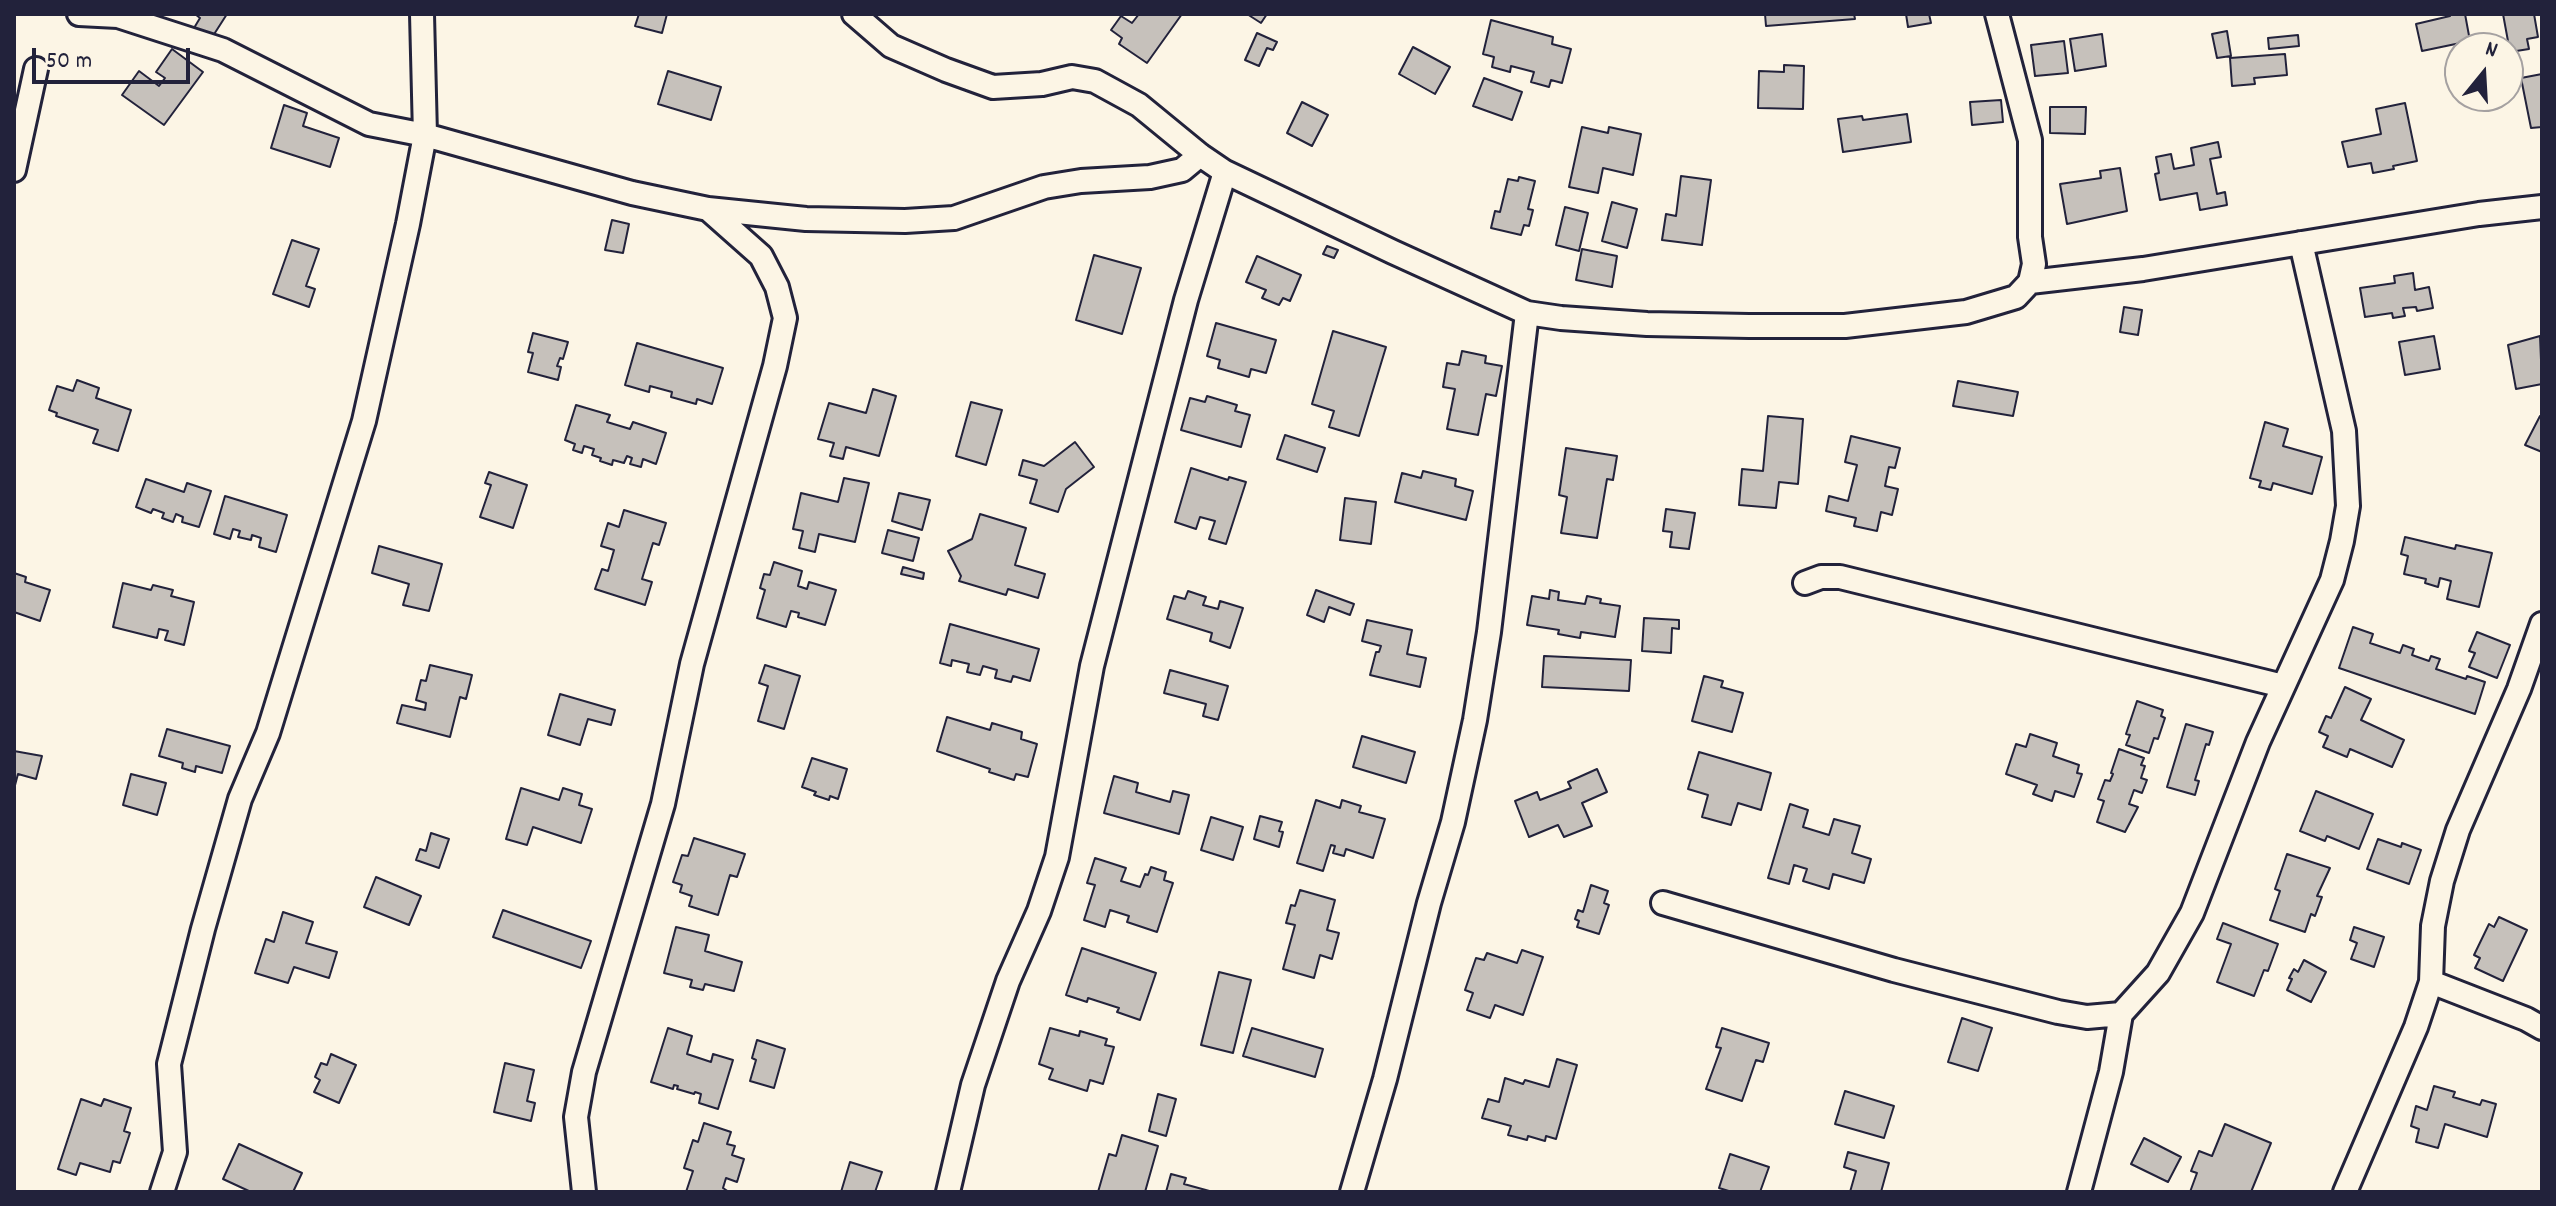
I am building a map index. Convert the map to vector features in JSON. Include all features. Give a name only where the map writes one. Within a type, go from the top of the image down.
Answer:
[{"type":"street","points":[[79,14],[118,16],[223,50],[369,124],[425,135],[632,193],[708,209],[806,219],[905,221],[954,218],[1044,187],[1081,181],[1150,177],[1182,170],[1200,155]]},
{"type":"street","points":[[162,1192],[175,1152],[169,1064],[203,929],[240,799],[268,733],[364,421],[408,224],[425,135],[422,14]]},
{"type":"street","points":[[854,14],[891,46],[993,87],[1042,84],[1072,77],[1095,81],[1139,105],[1225,172],[1527,313],[1647,324],[1845,326],[1966,312],[2016,297],[2030,282],[2034,264],[2030,237],[2030,140],[1997,14]]},
{"type":"street","points":[[14,170],[36,69]]},
{"type":"street","points":[[948,1192],[978,1070],[1008,981],[1039,911],[1057,857],[1092,666],[1186,300],[1225,172]]},
{"type":"street","points":[[2030,282],[2143,269],[2479,214],[2542,207]]},
{"type":"street","points":[[584,1192],[576,1117],[584,1072],[663,804],[692,664],[713,596],[785,318],[777,287],[761,256],[708,209]]},
{"type":"street","points":[[2079,1192],[2111,1072],[2121,1014],[2158,973],[2192,913],[2258,742],[2332,580],[2348,506],[2344,431],[2301,243]]},
{"type":"street","points":[[1352,1192],[1453,822],[1475,720],[1489,632],[1527,313]]},
{"type":"street","points":[[1805,583],[1821,577],[1840,577],[2283,686]]},
{"type":"street","points":[[2345,1192],[2416,1027],[2431,982],[2433,926],[2442,881],[2458,830],[2519,689],[2542,624]]},
{"type":"street","points":[[1663,903],[1894,970],[2058,1012],[2087,1017],[2121,1014]]},
{"type":"street","points":[[2431,982],[2542,1028]]},
{"type":"building","points":[[195,14],[227,14],[211,39],[194,28],[200,18]]},
{"type":"building","points":[[639,14],[667,14],[662,33],[635,26]]},
{"type":"building","points":[[1139,14],[1182,14],[1147,63],[1119,44],[1122,38],[1111,30],[1121,16],[1132,23]]},
{"type":"building","points":[[1247,14],[1267,14],[1261,23]]},
{"type":"building","points":[[1765,14],[1854,14],[1855,19],[1766,26]]},
{"type":"building","points":[[1906,14],[1929,14],[1931,23],[1908,27]]},
{"type":"building","points":[[2465,14],[2468,32],[2444,32],[2444,46],[2422,51],[2416,24]]},
{"type":"building","points":[[2503,14],[2534,14],[2538,37],[2527,39],[2529,49],[2524,50],[2524,32],[2506,32]]},
{"type":"building","points":[[1491,20],[1553,37],[1552,44],[1571,49],[1562,83],[1551,80],[1549,87],[1531,82],[1534,72],[1511,66],[1510,72],[1492,67],[1494,57],[1483,54]]},
{"type":"building","points":[[2227,31],[2231,56],[2217,58],[2212,34]]},
{"type":"building","points":[[1257,33],[1277,42],[1273,50],[1267,48],[1259,66],[1245,60]]},
{"type":"building","points":[[2102,34],[2106,66],[2075,71],[2070,39]]},
{"type":"building","points":[[2298,35],[2299,46],[2269,49],[2268,38]]},
{"type":"building","points":[[2064,41],[2068,73],[2035,76],[2031,45]]},
{"type":"building","points":[[1413,47],[1450,67],[1435,94],[1399,74]]},
{"type":"building","points":[[172,49],[203,72],[164,125],[122,95],[139,71],[159,86],[165,78],[156,72]]},
{"type":"building","points":[[2285,54],[2287,75],[2254,78],[2255,84],[2232,86],[2230,58]]},
{"type":"building","points":[[1784,65],[1804,66],[1803,109],[1758,108],[1759,71],[1784,72]]},
{"type":"building","points":[[668,71],[721,87],[711,120],[658,104]]},
{"type":"building","points":[[2542,74],[2542,127],[2531,128],[2524,77]]},
{"type":"building","points":[[1484,78],[1522,92],[1512,120],[1473,106]]},
{"type":"building","points":[[2001,100],[2003,122],[1972,125],[1970,102]]},
{"type":"building","points":[[1302,102],[1328,115],[1312,146],[1287,133]]},
{"type":"building","points":[[2405,103],[2417,161],[2373,173],[2371,163],[2348,167],[2342,142],[2381,134],[2376,109]]},
{"type":"building","points":[[284,105],[307,113],[303,126],[339,138],[330,167],[271,148]]},
{"type":"building","points":[[2050,107],[2086,107],[2085,134],[2050,133]]},
{"type":"building","points":[[1907,114],[1911,142],[1843,152],[1838,119],[1862,116],[1863,120]]},
{"type":"building","points":[[1582,127],[1608,133],[1609,127],[1641,134],[1633,175],[1603,168],[1598,193],[1569,187]]},
{"type":"building","points":[[2218,142],[2221,157],[2210,159],[2217,194],[2225,192],[2227,205],[2200,210],[2197,193],[2160,200],[2155,174],[2159,173],[2156,157],[2171,154],[2174,169],[2194,165],[2191,148]]},
{"type":"building","points":[[2120,168],[2127,211],[2067,224],[2060,184],[2101,178],[2100,171]]},
{"type":"building","points":[[1681,176],[1711,180],[1702,245],[1662,240],[1666,214],[1676,216]]},
{"type":"building","points":[[1519,177],[1535,181],[1528,209],[1533,210],[1529,226],[1524,225],[1521,235],[1491,228],[1495,211],[1500,212],[1508,179],[1518,181]]},
{"type":"building","points":[[1612,202],[1637,209],[1627,248],[1602,241]]},
{"type":"building","points":[[1565,207],[1588,213],[1579,251],[1556,245]]},
{"type":"building","points":[[612,220],[629,224],[623,253],[605,250]]},
{"type":"building","points":[[292,240],[319,249],[306,286],[315,289],[309,307],[273,294]]},
{"type":"building","points":[[1327,246],[1338,250],[1334,258],[1323,254]]},
{"type":"building","points":[[1582,249],[1617,256],[1612,287],[1576,280]]},
{"type":"building","points":[[1094,255],[1141,268],[1122,334],[1076,320]]},
{"type":"building","points":[[1257,256],[1301,275],[1290,301],[1283,298],[1279,305],[1262,298],[1266,290],[1246,282]]},
{"type":"building","points":[[2413,273],[2415,290],[2429,287],[2433,308],[2417,311],[2416,307],[2403,308],[2405,316],[2393,318],[2392,313],[2365,317],[2360,288],[2395,283],[2394,276]]},
{"type":"building","points":[[2124,307],[2142,310],[2138,335],[2120,332]]},
{"type":"building","points":[[1216,323],[1276,340],[1266,373],[1251,369],[1249,377],[1218,368],[1220,360],[1207,356]]},
{"type":"building","points":[[1333,331],[1386,347],[1359,436],[1329,427],[1334,411],[1312,404]]},
{"type":"building","points":[[533,333],[568,342],[563,359],[560,358],[557,366],[561,367],[558,380],[528,372],[533,353],[528,352]]},
{"type":"building","points":[[2434,336],[2440,369],[2405,375],[2399,342]]},
{"type":"building","points":[[2540,336],[2542,384],[2516,389],[2508,345]]},
{"type":"building","points":[[637,343],[723,368],[712,404],[697,399],[696,404],[671,397],[672,392],[650,386],[649,392],[625,385]]},
{"type":"building","points":[[1462,351],[1486,356],[1485,363],[1502,366],[1496,396],[1486,394],[1478,435],[1447,429],[1455,389],[1443,387],[1447,363],[1459,365]]},
{"type":"building","points":[[77,380],[99,388],[96,398],[131,410],[118,451],[93,443],[98,430],[56,416],[57,413],[49,410],[57,386],[73,391]]},
{"type":"building","points":[[1958,381],[2018,392],[2013,416],[1953,406]]},
{"type":"building","points":[[873,389],[896,396],[879,456],[846,447],[843,459],[830,456],[834,443],[818,439],[829,403],[866,413]]},
{"type":"building","points":[[1207,396],[1237,405],[1235,411],[1250,415],[1241,447],[1181,430],[1190,398],[1205,402]]},
{"type":"building","points":[[971,402],[1002,410],[986,465],[956,456]]},
{"type":"building","points":[[576,405],[610,415],[607,422],[630,429],[633,422],[666,433],[656,464],[643,459],[641,467],[630,464],[632,458],[627,456],[624,463],[613,460],[612,465],[592,455],[594,449],[584,446],[582,453],[573,450],[575,444],[565,440]]},
{"type":"building","points":[[1768,416],[1803,419],[1798,484],[1779,482],[1776,508],[1739,505],[1742,469],[1763,471]]},
{"type":"building","points":[[2542,417],[2542,452],[2525,445]]},
{"type":"building","points":[[2265,422],[2288,429],[2283,446],[2322,457],[2312,494],[2273,483],[2271,490],[2259,487],[2261,481],[2250,478]]},
{"type":"building","points":[[1285,435],[1325,448],[1317,472],[1277,459]]},
{"type":"building","points":[[1851,436],[1900,448],[1895,468],[1889,467],[1885,486],[1898,489],[1892,515],[1881,512],[1877,531],[1854,526],[1856,518],[1826,511],[1829,496],[1848,501],[1857,465],[1845,462]]},
{"type":"building","points":[[1075,442],[1094,467],[1066,489],[1058,512],[1030,503],[1037,480],[1019,475],[1023,460],[1044,466]]},
{"type":"building","points":[[1566,448],[1617,456],[1613,480],[1607,479],[1597,538],[1561,533],[1567,497],[1559,495]]},
{"type":"building","points":[[1191,468],[1228,480],[1229,477],[1246,482],[1226,544],[1209,539],[1215,521],[1200,517],[1196,529],[1175,522]]},
{"type":"building","points":[[1423,471],[1456,479],[1455,486],[1473,491],[1466,520],[1395,502],[1402,473],[1421,478]]},
{"type":"building","points":[[489,472],[527,485],[513,528],[480,517],[491,485],[485,483]]},
{"type":"building","points":[[844,478],[869,483],[855,542],[819,534],[815,552],[799,548],[803,531],[793,529],[801,493],[838,502]]},
{"type":"building","points":[[146,479],[184,492],[187,483],[211,491],[199,527],[182,522],[183,517],[176,514],[173,522],[162,518],[164,513],[153,509],[151,513],[136,507]]},
{"type":"building","points":[[899,493],[930,500],[922,530],[892,521]]},
{"type":"building","points":[[225,496],[287,515],[276,552],[259,547],[261,538],[252,535],[251,540],[238,537],[240,531],[233,529],[230,539],[214,534]]},
{"type":"building","points":[[1345,498],[1376,502],[1371,544],[1340,540]]},
{"type":"building","points":[[1666,509],[1695,513],[1689,549],[1670,547],[1672,532],[1663,531]]},
{"type":"building","points":[[624,510],[666,523],[659,545],[653,543],[642,579],[652,582],[645,605],[595,589],[602,569],[608,571],[614,550],[601,546],[608,523],[619,527]]},
{"type":"building","points":[[980,514],[1026,528],[1015,565],[1045,574],[1038,598],[1008,589],[1006,595],[959,581],[961,576],[948,551],[972,539]]},
{"type":"building","points":[[888,530],[919,538],[913,561],[882,553]]},
{"type":"building","points":[[2405,537],[2455,549],[2456,545],[2492,553],[2479,607],[2447,599],[2451,581],[2440,578],[2438,587],[2425,583],[2426,579],[2404,574],[2408,556],[2401,554]]},
{"type":"building","points":[[379,546],[442,564],[429,611],[403,605],[409,584],[372,573]]},
{"type":"building","points":[[774,562],[802,571],[798,586],[807,589],[809,582],[836,590],[825,625],[798,617],[799,613],[791,611],[786,627],[757,618],[765,590],[760,588],[764,574],[770,575]]},
{"type":"building","points":[[903,567],[924,573],[923,579],[901,574]]},
{"type":"building","points":[[14,573],[26,577],[25,582],[50,590],[40,621],[14,612]]},
{"type":"building","points":[[123,583],[151,590],[153,585],[173,590],[171,596],[194,602],[184,645],[165,640],[168,631],[159,629],[157,638],[113,627]]},
{"type":"building","points":[[1316,590],[1354,604],[1350,615],[1329,607],[1324,622],[1307,615]]},
{"type":"building","points":[[1550,590],[1559,592],[1558,600],[1585,604],[1587,596],[1601,599],[1600,603],[1620,606],[1615,637],[1581,632],[1580,638],[1558,634],[1559,630],[1527,625],[1532,596],[1549,599]]},
{"type":"building","points":[[1188,591],[1206,597],[1203,605],[1218,609],[1220,601],[1243,608],[1230,648],[1210,641],[1212,633],[1167,619],[1174,596],[1185,599]]},
{"type":"building","points":[[1644,618],[1679,620],[1679,629],[1672,628],[1671,653],[1642,651]]},
{"type":"building","points":[[1367,620],[1412,630],[1407,654],[1426,658],[1420,687],[1370,675],[1376,652],[1381,646],[1362,641]]},
{"type":"building","points":[[950,624],[1039,649],[1030,681],[1013,676],[1011,682],[995,678],[997,670],[983,666],[980,675],[967,672],[969,664],[952,660],[951,666],[940,663]]},
{"type":"building","points":[[2353,627],[2373,634],[2370,643],[2400,653],[2403,645],[2414,649],[2412,655],[2429,661],[2431,656],[2440,659],[2436,669],[2485,682],[2475,714],[2339,668]]},
{"type":"building","points":[[2477,632],[2510,645],[2497,678],[2469,667],[2475,653],[2469,651]]},
{"type":"building","points":[[1544,656],[1631,660],[1629,691],[1542,687]]},
{"type":"building","points":[[430,665],[472,675],[466,699],[460,697],[450,737],[397,723],[402,705],[425,710],[426,703],[416,700],[421,680],[426,681]]},
{"type":"building","points":[[765,665],[800,676],[784,729],[758,721],[768,686],[759,683]]},
{"type":"building","points":[[1170,670],[1228,686],[1218,720],[1203,716],[1206,704],[1164,693]]},
{"type":"building","points":[[1704,676],[1723,681],[1721,687],[1743,693],[1732,732],[1692,721]]},
{"type":"building","points":[[2345,687],[2371,699],[2361,720],[2404,740],[2392,767],[2350,749],[2347,757],[2323,747],[2328,736],[2319,732],[2326,716],[2331,718]]},
{"type":"building","points":[[560,694],[615,710],[611,725],[588,719],[580,745],[548,735]]},
{"type":"building","points":[[2137,701],[2163,710],[2161,716],[2165,718],[2149,753],[2126,745],[2130,735],[2126,734]]},
{"type":"building","points":[[947,717],[990,730],[992,723],[1022,732],[1021,739],[1037,744],[1028,777],[1016,774],[1014,780],[937,751]]},
{"type":"building","points":[[2186,724],[2213,732],[2195,780],[2199,781],[2195,795],[2167,787]]},
{"type":"building","points":[[167,729],[230,746],[222,773],[196,766],[195,772],[182,768],[183,763],[159,756]]},
{"type":"building","points":[[2030,734],[2057,743],[2053,756],[2079,765],[2077,773],[2082,774],[2074,797],[2055,791],[2052,801],[2033,794],[2037,785],[2006,774],[2016,744],[2026,747]]},
{"type":"building","points":[[1362,736],[1415,752],[1406,783],[1353,767]]},
{"type":"building","points":[[2119,749],[2144,758],[2141,778],[2147,780],[2142,793],[2134,790],[2129,804],[2138,807],[2125,832],[2097,822],[2104,801],[2098,799],[2105,780],[2110,781],[2113,774]]},
{"type":"building","points":[[14,751],[42,756],[36,779],[18,774],[14,789]]},
{"type":"building","points":[[1699,752],[1771,773],[1761,810],[1738,803],[1731,825],[1702,817],[1708,795],[1688,789]]},
{"type":"building","points":[[812,758],[847,769],[838,799],[830,796],[829,800],[814,795],[816,792],[802,787]]},
{"type":"building","points":[[1597,769],[1607,792],[1582,803],[1592,826],[1564,837],[1558,825],[1529,837],[1515,801],[1537,792],[1540,800],[1571,788],[1568,782]]},
{"type":"building","points":[[131,774],[166,783],[157,815],[123,805]]},
{"type":"building","points":[[1114,776],[1138,783],[1136,792],[1170,802],[1173,791],[1189,795],[1179,834],[1104,813]]},
{"type":"building","points":[[521,788],[559,800],[563,788],[582,794],[579,805],[592,809],[581,843],[533,827],[527,845],[506,839]]},
{"type":"building","points":[[2316,791],[2373,814],[2359,849],[2327,836],[2325,841],[2300,831]]},
{"type":"building","points":[[1316,800],[1340,808],[1342,800],[1361,806],[1359,812],[1385,819],[1373,858],[1346,849],[1344,856],[1333,853],[1335,846],[1331,845],[1323,871],[1297,863]]},
{"type":"building","points":[[1790,804],[1808,810],[1803,827],[1829,835],[1834,819],[1860,826],[1852,853],[1871,859],[1864,883],[1833,874],[1829,889],[1803,881],[1807,869],[1794,865],[1789,884],[1768,878]]},
{"type":"building","points":[[1260,816],[1282,822],[1279,847],[1254,839]]},
{"type":"building","points":[[1211,817],[1243,827],[1233,860],[1201,850]]},
{"type":"building","points":[[431,833],[449,839],[439,868],[416,860],[420,849],[426,851]]},
{"type":"building","points":[[694,838],[745,854],[737,877],[730,875],[718,915],[689,906],[692,896],[680,892],[682,885],[673,882],[682,855],[688,856]]},
{"type":"building","points":[[2378,839],[2421,850],[2409,884],[2367,869]]},
{"type":"building","points":[[2287,854],[2330,868],[2317,896],[2322,897],[2315,916],[2311,914],[2305,932],[2270,920],[2280,891],[2275,889]]},
{"type":"building","points":[[1095,858],[1126,868],[1121,881],[1140,887],[1151,867],[1166,872],[1164,880],[1173,883],[1157,932],[1127,922],[1129,916],[1110,910],[1105,927],[1084,920],[1095,885],[1087,883]]},
{"type":"building","points":[[376,877],[421,896],[409,925],[364,907]]},
{"type":"building","points":[[1591,885],[1608,891],[1604,903],[1609,905],[1599,934],[1577,927],[1579,921],[1575,919],[1578,910],[1583,912]]},
{"type":"building","points":[[1300,890],[1335,900],[1327,930],[1339,933],[1332,959],[1320,955],[1314,978],[1283,969],[1295,925],[1286,923],[1291,905],[1295,906]]},
{"type":"building","points":[[503,910],[591,941],[581,968],[493,937]]},
{"type":"building","points":[[283,912],[313,922],[306,943],[337,952],[329,978],[294,967],[288,983],[255,973],[266,939],[274,942]]},
{"type":"building","points":[[2499,917],[2527,930],[2503,981],[2475,968],[2480,958],[2474,955],[2489,924],[2494,927]]},
{"type":"building","points":[[2223,923],[2278,944],[2254,996],[2217,982],[2231,944],[2217,939]]},
{"type":"building","points":[[676,927],[709,935],[705,951],[742,962],[734,991],[705,984],[703,990],[690,987],[692,980],[664,973]]},
{"type":"building","points":[[2354,927],[2384,937],[2374,967],[2351,959],[2357,943],[2350,940]]},
{"type":"building","points":[[1082,948],[1156,973],[1140,1020],[1117,1012],[1119,1008],[1066,995]]},
{"type":"building","points":[[1522,950],[1543,957],[1523,1015],[1495,1005],[1490,1018],[1467,1010],[1473,993],[1465,990],[1476,958],[1484,960],[1487,953],[1517,963]]},
{"type":"building","points":[[2304,960],[2326,972],[2311,1002],[2287,990],[2294,969],[2298,972]]},
{"type":"building","points":[[1219,972],[1251,980],[1233,1053],[1201,1045]]},
{"type":"building","points":[[1962,1018],[1992,1028],[1978,1071],[1948,1062]]},
{"type":"building","points":[[668,1028],[692,1036],[687,1054],[711,1062],[713,1054],[733,1060],[718,1109],[699,1103],[701,1094],[677,1089],[678,1086],[674,1085],[673,1089],[651,1082]]},
{"type":"building","points":[[1050,1028],[1079,1036],[1080,1031],[1107,1039],[1105,1045],[1114,1047],[1103,1084],[1090,1080],[1087,1091],[1049,1079],[1053,1069],[1039,1064]]},
{"type":"building","points":[[1252,1028],[1323,1049],[1315,1077],[1243,1056]]},
{"type":"building","points":[[1722,1028],[1769,1043],[1763,1062],[1756,1060],[1742,1101],[1706,1089],[1721,1048],[1716,1047]]},
{"type":"building","points":[[757,1040],[785,1049],[774,1088],[750,1081]]},
{"type":"building","points":[[331,1054],[356,1065],[339,1103],[314,1092],[320,1080],[315,1077],[321,1063],[327,1065]]},
{"type":"building","points":[[1557,1059],[1577,1065],[1556,1139],[1546,1136],[1545,1141],[1528,1136],[1527,1140],[1508,1135],[1511,1126],[1482,1118],[1488,1099],[1499,1102],[1505,1078],[1549,1087]]},
{"type":"building","points":[[505,1063],[534,1070],[527,1101],[535,1103],[531,1121],[494,1112]]},
{"type":"building","points":[[2434,1086],[2455,1092],[2453,1097],[2480,1105],[2482,1100],[2496,1104],[2487,1137],[2445,1124],[2438,1148],[2416,1142],[2419,1129],[2411,1126],[2416,1106],[2427,1110]]},
{"type":"building","points":[[1845,1091],[1894,1106],[1884,1138],[1835,1124]]},
{"type":"building","points":[[1158,1094],[1176,1099],[1166,1136],[1149,1131]]},
{"type":"building","points":[[81,1099],[101,1106],[104,1099],[131,1108],[124,1131],[130,1133],[120,1163],[113,1161],[110,1172],[80,1163],[76,1175],[58,1169]]},
{"type":"building","points":[[704,1123],[731,1132],[727,1144],[735,1146],[732,1155],[744,1159],[737,1182],[726,1178],[723,1188],[729,1192],[686,1192],[693,1171],[684,1168],[693,1140],[698,1142]]},
{"type":"building","points":[[2225,1124],[2271,1143],[2251,1192],[2190,1192],[2197,1173],[2191,1171],[2199,1151],[2212,1156]]},
{"type":"building","points":[[1122,1135],[1158,1146],[1145,1192],[1098,1192],[1109,1154],[1116,1156]]},
{"type":"building","points":[[2144,1138],[2181,1157],[2168,1182],[2131,1164]]},
{"type":"building","points":[[239,1144],[302,1173],[293,1192],[251,1192],[223,1179]]},
{"type":"building","points":[[1848,1152],[1889,1163],[1881,1192],[1850,1192],[1856,1171],[1844,1167]]},
{"type":"building","points":[[1730,1154],[1769,1167],[1760,1192],[1732,1192],[1719,1188]]},
{"type":"building","points":[[850,1162],[882,1172],[875,1192],[841,1192]]},
{"type":"building","points":[[1171,1174],[1186,1178],[1184,1184],[1213,1192],[1166,1192]]}]
